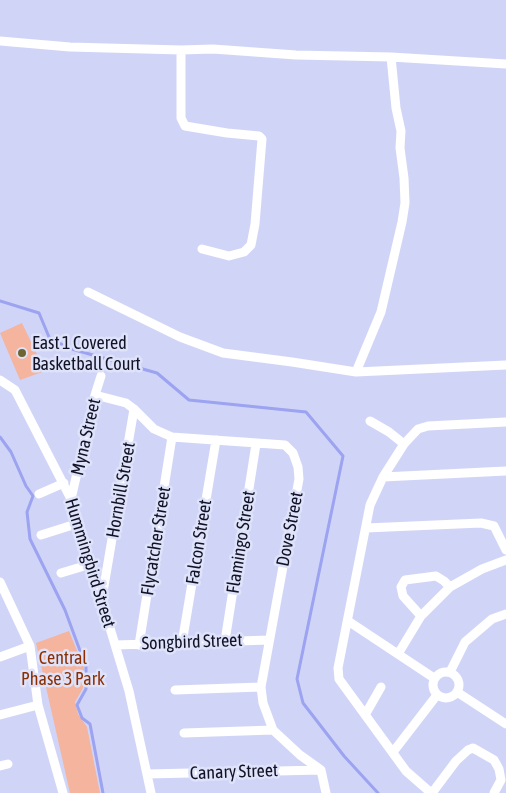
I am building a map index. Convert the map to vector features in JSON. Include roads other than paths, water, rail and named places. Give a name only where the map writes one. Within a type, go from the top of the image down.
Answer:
[{"type":"street","points":[[0,41],[70,46],[181,50],[213,49],[506,64]]},
{"type":"street","points":[[181,50],[182,118],[185,126],[259,136],[262,139],[253,242],[244,252],[234,255],[223,256],[202,249]]},
{"type":"street","points":[[356,372],[381,312],[405,203],[400,148],[401,131],[396,108],[391,57]]},
{"type":"street","points":[[88,292],[180,337],[223,353],[356,372],[506,366]]},
{"type":"street","name":"Myna Street","points":[[71,499],[95,395],[102,376]]},
{"type":"street","name":"Hummingbird Street","points":[[0,380],[15,390],[71,499],[130,691],[151,793]]},
{"type":"street","name":"Dove Street","points":[[95,395],[126,403],[154,429],[172,437],[285,445],[293,453],[298,467],[299,479],[261,686],[263,703],[273,730],[300,755],[321,770]]},
{"type":"street","name":"Hornbill Street","points":[[102,602],[134,409]]},
{"type":"street","points":[[370,421],[389,432],[404,444]]},
{"type":"street","points":[[494,793],[501,780],[499,769],[494,760],[473,748],[456,761],[431,793],[406,771],[339,679],[338,668],[370,505],[383,477],[404,444],[418,429],[428,426],[506,422]]},
{"type":"street","name":"Flycatcher Street","points":[[140,645],[172,437]]},
{"type":"street","name":"Falcon Street","points":[[182,643],[216,440]]},
{"type":"street","name":"Flamingo Street","points":[[225,641],[256,444]]},
{"type":"street","points":[[383,477],[506,471]]},
{"type":"street","points":[[39,494],[64,483]]},
{"type":"street","points":[[41,535],[78,523]]},
{"type":"street","points":[[366,528],[480,523],[494,526],[506,550]]},
{"type":"street","points":[[398,654],[421,616],[450,587],[482,569],[506,560]]},
{"type":"street","points":[[61,573],[91,564]]},
{"type":"street","points":[[421,616],[403,596],[401,587],[405,580],[436,576],[450,587]]},
{"type":"street","points":[[0,582],[30,646],[38,705],[63,793]]},
{"type":"street","points":[[450,672],[465,642],[492,619],[506,614]]},
{"type":"street","points":[[348,621],[434,678]]},
{"type":"street","name":"Songbird Street","points":[[116,645],[269,640]]},
{"type":"street","points":[[0,657],[30,646]]},
{"type":"street","points":[[441,672],[450,672],[457,678],[459,688],[450,697],[441,697],[432,686],[434,678],[441,672]]},
{"type":"street","points":[[175,690],[261,686]]},
{"type":"street","points":[[365,715],[381,686]]},
{"type":"street","points":[[457,692],[506,724]]},
{"type":"street","points":[[393,752],[437,694]]},
{"type":"street","points":[[0,715],[38,705]]},
{"type":"street","points":[[184,733],[273,730]]},
{"type":"street","points":[[321,770],[326,793]]},
{"type":"street","name":"Canary Street","points":[[147,774],[321,770]]},
{"type":"waterway","points":[[0,301],[39,313],[49,337],[68,348],[157,373],[189,400],[306,412],[343,456],[297,679],[303,703],[344,756],[378,793]]},
{"type":"waterway","points":[[0,437],[11,452],[26,486],[33,496],[27,512],[30,539],[65,610],[86,667],[86,689],[77,705],[82,718],[90,724],[103,793]]},
{"type":"place","name":"East 1 Covered Basketball Court","points":[[22,353]]},
{"type":"park label","name":"Central Phase 3 Park","points":[[63,668]]}]
